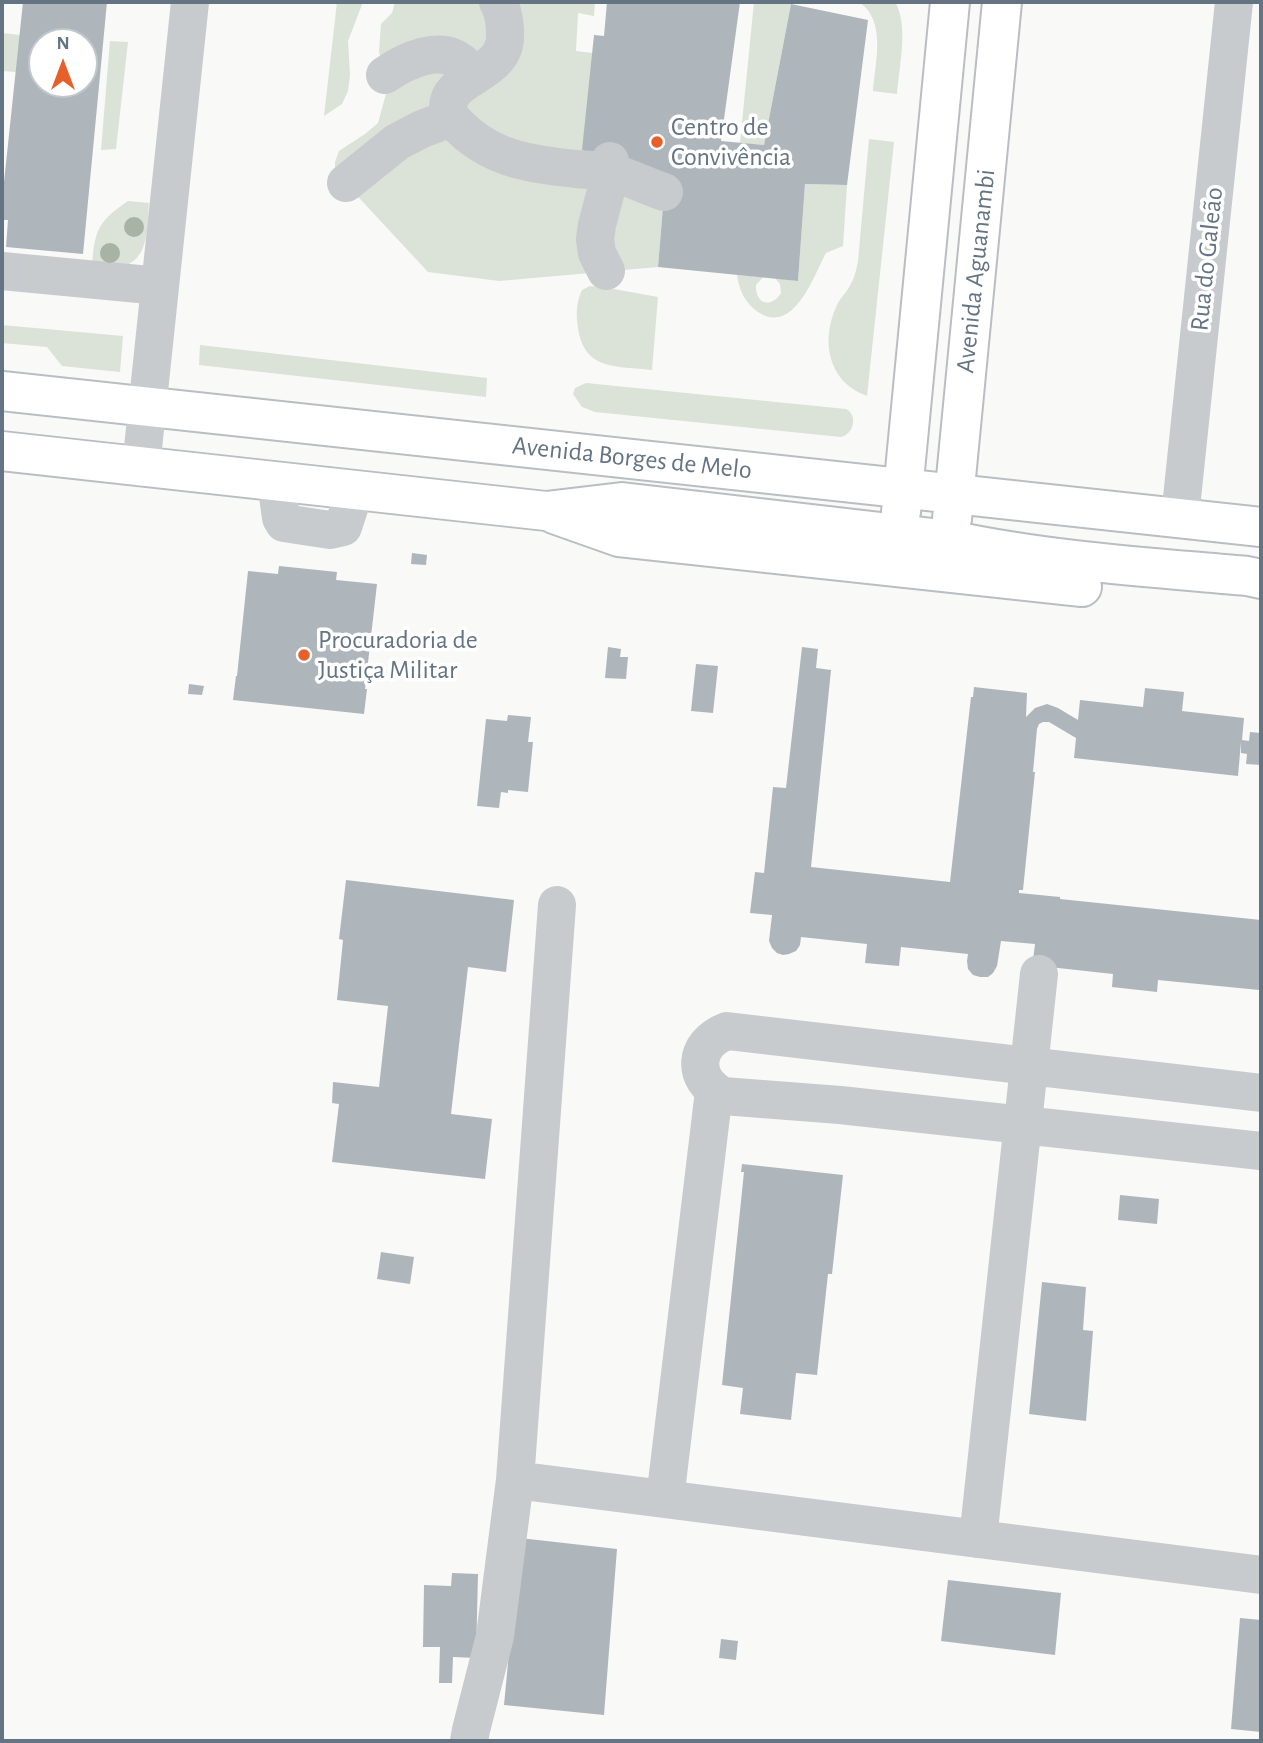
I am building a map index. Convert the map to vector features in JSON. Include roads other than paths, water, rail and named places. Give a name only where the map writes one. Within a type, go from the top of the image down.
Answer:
[{"type":"main road","name":"Avenida Aguanambi","points":[[899,534],[950,2]]},
{"type":"main road","name":"Avenida Aguanambi","points":[[950,540],[1002,2]]},
{"type":"main road","name":"Avenida Borges de Melo","points":[[2,391],[1261,527]]},
{"type":"main road","points":[[2,404],[79,399]]},
{"type":"main road","name":"Avenida Borges de Melo","points":[[2,451],[545,511],[622,502],[950,540],[1068,561],[1261,579]]},
{"type":"main road","name":"Avenida Borges de Melo","points":[[545,511],[619,537],[1131,592],[1261,598]]},
{"type":"street","points":[[141,467],[190,2]]},
{"type":"street","points":[[498,2],[502,9],[506,43],[499,57],[450,97],[447,109],[451,118],[480,145],[502,156],[527,163],[609,166],[664,192]]},
{"type":"street","name":"Rua do Galeão","points":[[1180,517],[1234,2]]},
{"type":"street","points":[[385,75],[412,60],[430,55],[447,55],[462,63],[473,76]]},
{"type":"street","points":[[346,183],[397,142],[451,118]]},
{"type":"street","points":[[606,271],[597,253],[595,239],[609,166]]},
{"type":"street","points":[[2,271],[160,286]]},
{"type":"street","points":[[470,1741],[495,1636],[515,1480],[557,905]]},
{"type":"street","points":[[978,1539],[1039,974]]},
{"type":"street","points":[[1261,1093],[727,1031],[708,1042],[702,1052],[700,1064],[706,1084],[723,1096],[839,1105],[1261,1151]]},
{"type":"street","points":[[665,1499],[713,1091]]},
{"type":"street","points":[[515,1480],[1261,1575]]},
{"type":"place","name":"Centro de Convivência","points":[[657,142]]},
{"type":"place","name":"Procuradoria de Justiça Militar","points":[[304,655]]}]
